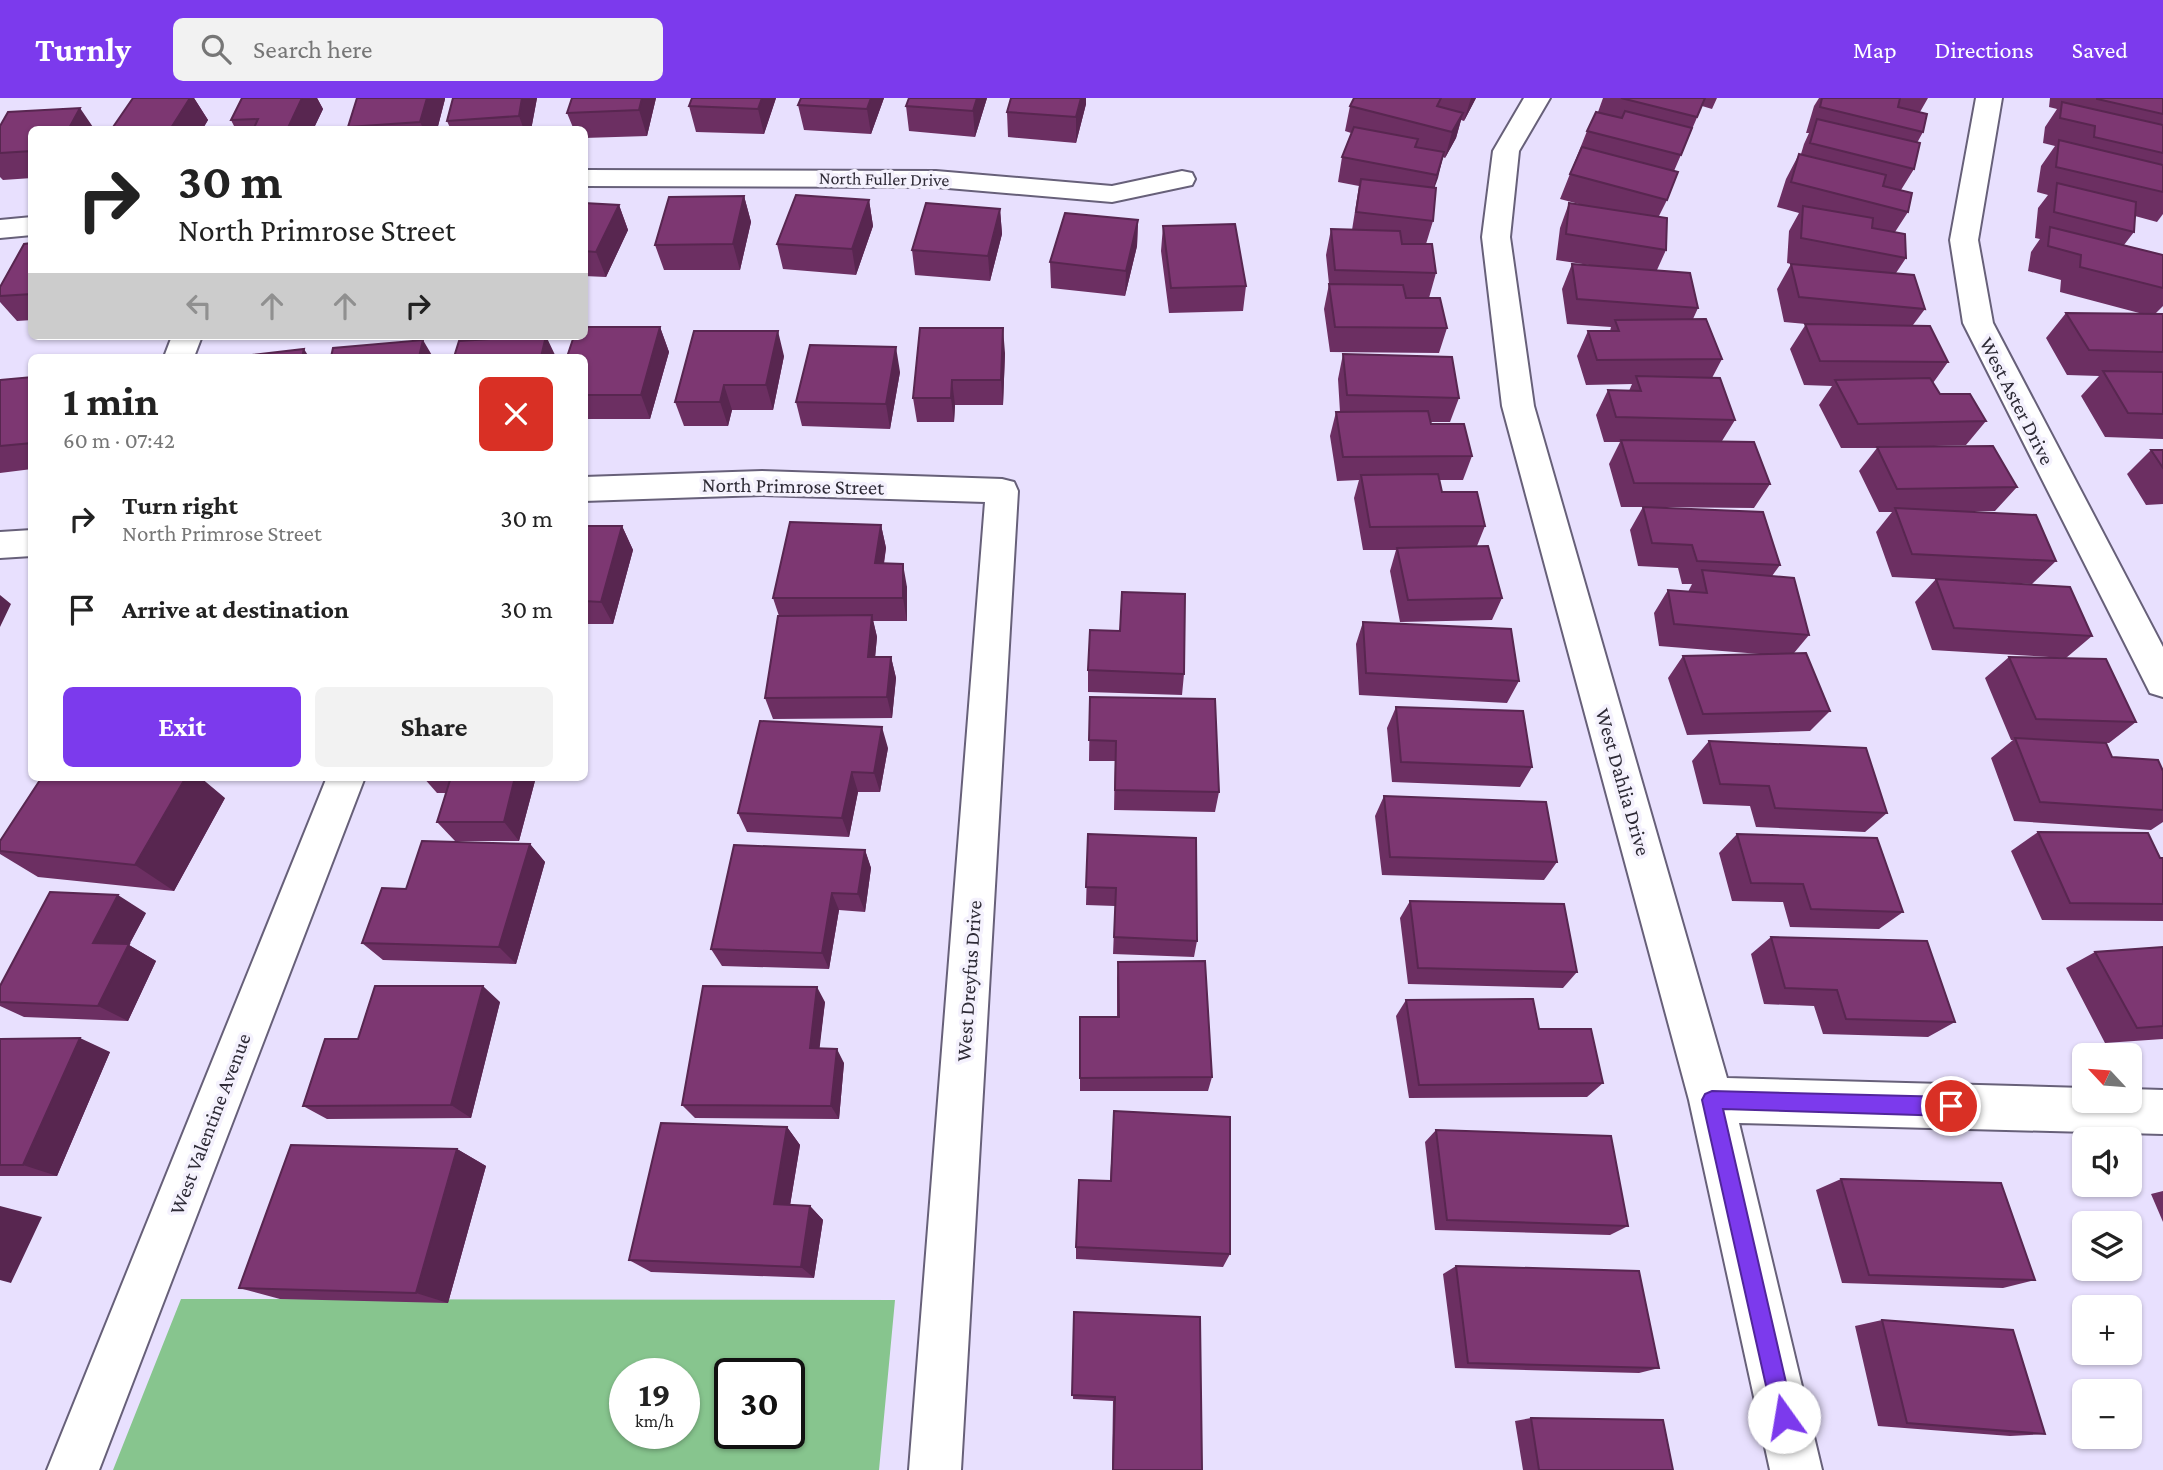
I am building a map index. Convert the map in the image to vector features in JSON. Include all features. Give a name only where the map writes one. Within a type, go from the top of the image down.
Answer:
[{"type":"street","name":"West Dahlia Drive","points":[[1537,98],[1506,151],[1496,237],[1518,406],[1712,1100],[1796,1470]]},
{"type":"street","name":"West Aster Drive","points":[[1989,98],[1964,240],[1978,323],[2163,682]]},
{"type":"street","name":"North Fuller Drive","points":[[588,178],[936,179],[1112,194],[1182,179]]},
{"type":"street","points":[[0,229],[28,226]]},
{"type":"street","name":"North Primrose Street","points":[[588,489],[762,483],[1002,491]]},
{"type":"street","name":"West Dreyfus Drive","points":[[935,1470],[1002,491]]},
{"type":"street","points":[[0,545],[28,542]]},
{"type":"street","name":"West Valentine Avenue","points":[[74,1470],[344,781]]},
{"type":"street","points":[[1712,1100],[2163,1112]]},
{"type":"green space","points":[[181,1299],[895,1300],[879,1470],[113,1470]]},
{"type":"building","points":[[133,98],[190,98],[172,126],[114,126]]},
{"type":"building","points":[[242,98],[302,98],[289,126],[255,126],[258,119],[231,120]]},
{"type":"building","points":[[357,98],[427,98],[420,122],[348,126]]},
{"type":"building","points":[[453,98],[522,98],[519,116],[447,121]]},
{"type":"building","points":[[572,98],[642,98],[639,110],[567,113]]},
{"type":"building","points":[[692,98],[762,98],[758,109],[689,106]]},
{"type":"building","points":[[801,98],[871,98],[867,109],[798,105]]},
{"type":"building","points":[[909,98],[977,98],[973,111],[906,106]]},
{"type":"building","points":[[1011,98],[1081,98],[1076,117],[1007,112]]},
{"type":"building","points":[[1354,98],[1441,98],[1437,106],[1463,113],[1452,132],[1350,106]]},
{"type":"building","points":[[1621,98],[1705,98],[1697,117]]},
{"type":"building","points":[[1822,98],[1900,98],[1898,107],[1927,114],[1923,132],[1820,107]]},
{"type":"building","points":[[2163,98],[2163,114],[2097,99]]},
{"type":"building","points":[[2062,102],[2163,125],[2163,153],[2094,137],[2095,126],[2060,118]]},
{"type":"building","points":[[80,108],[70,126],[28,126],[28,151],[0,153],[0,126],[8,112]]},
{"type":"building","points":[[1625,111],[1692,128],[1681,155],[1587,131],[1596,112],[1622,118]]},
{"type":"building","points":[[1817,119],[1920,143],[1914,169],[1810,143]]},
{"type":"building","points":[[1354,127],[1418,139],[1415,147],[1444,152],[1437,175],[1342,157]]},
{"type":"building","points":[[2059,140],[2163,165],[2163,192],[2056,167]]},
{"type":"building","points":[[1582,147],[1678,172],[1667,200],[1570,174]]},
{"type":"building","points":[[1799,154],[1886,175],[1883,186],[1912,193],[1908,212],[1791,182]]},
{"type":"building","points":[[1361,179],[1436,188],[1433,221],[1356,212]]},
{"type":"building","points":[[2057,183],[2136,202],[2134,232],[2054,212]]},
{"type":"building","points":[[796,195],[869,200],[852,249],[777,244]]},
{"type":"building","points":[[744,196],[733,244],[655,245],[669,197]]},
{"type":"building","points":[[588,203],[619,205],[596,252],[588,251]]},
{"type":"building","points":[[926,203],[1000,209],[988,256],[912,250]]},
{"type":"building","points":[[1569,203],[1667,218],[1666,250],[1566,234]]},
{"type":"building","points":[[1803,206],[1873,218],[1872,228],[1905,234],[1906,258],[1801,238]]},
{"type":"building","points":[[1065,213],[1138,220],[1126,271],[1050,262]]},
{"type":"building","points":[[1235,224],[1246,286],[1171,288],[1163,226]]},
{"type":"building","points":[[2050,227],[2163,255],[2163,288],[2080,267],[2081,255],[2048,246]]},
{"type":"building","points":[[1331,229],[1400,231],[1402,244],[1432,244],[1436,273],[1335,270]]},
{"type":"building","points":[[24,244],[28,244],[28,294],[0,296],[0,287]]},
{"type":"building","points":[[1572,264],[1690,273],[1698,308],[1577,299]]},
{"type":"building","points":[[1791,264],[1914,275],[1925,309],[1799,297]]},
{"type":"building","points":[[1329,284],[1403,285],[1406,298],[1440,298],[1447,328],[1335,327]]},
{"type":"building","points":[[2066,313],[2163,314],[2163,352],[2089,350]]},
{"type":"building","points":[[1706,319],[1722,359],[1597,360],[1588,331],[1619,331],[1615,320]]},
{"type":"building","points":[[1805,324],[1930,326],[1948,362],[1820,361]]},
{"type":"building","points":[[588,327],[660,327],[641,395],[588,395],[588,354],[568,354],[573,340],[588,340]]},
{"type":"building","points":[[920,328],[1003,328],[1001,380],[952,380],[951,398],[913,398]]},
{"type":"building","points":[[694,331],[778,331],[766,385],[724,385],[720,402],[675,402]]},
{"type":"building","points":[[423,340],[420,354],[332,354],[333,348]]},
{"type":"building","points":[[545,340],[542,354],[455,354],[459,341]]},
{"type":"building","points":[[810,345],[896,347],[886,404],[796,402]]},
{"type":"building","points":[[304,349],[303,354],[261,354]]},
{"type":"building","points":[[1343,354],[1452,357],[1459,398],[1347,395]]},
{"type":"building","points":[[2103,371],[2163,372],[2163,414],[2128,413]]},
{"type":"building","points":[[1636,376],[1720,378],[1735,420],[1616,417],[1608,390],[1641,391]]},
{"type":"building","points":[[28,377],[28,443],[0,446],[0,380]]},
{"type":"building","points":[[1930,378],[1940,394],[1970,394],[1986,421],[1858,424],[1835,380]]},
{"type":"building","points":[[1428,411],[1431,424],[1464,424],[1472,456],[1343,457],[1336,412]]},
{"type":"building","points":[[1621,440],[1754,442],[1770,484],[1634,483]]},
{"type":"building","points":[[1993,446],[2017,487],[1897,489],[1877,447]]},
{"type":"building","points":[[2151,450],[2163,450],[2163,468]]},
{"type":"building","points":[[1438,474],[1442,492],[1477,492],[1485,526],[1370,527],[1361,475]]},
{"type":"building","points":[[1643,507],[1763,512],[1780,565],[1697,561],[1692,545],[1652,543]]},
{"type":"building","points":[[1895,508],[2036,515],[2056,561],[1912,554]]},
{"type":"building","points":[[790,522],[881,525],[875,563],[903,564],[903,598],[773,598]]},
{"type":"building","points":[[588,526],[622,526],[601,602],[588,601]]},
{"type":"building","points":[[1488,546],[1502,598],[1408,600],[1397,548]]},
{"type":"building","points":[[1702,570],[1794,578],[1809,635],[1674,624],[1668,590],[1707,593]]},
{"type":"building","points":[[1936,579],[2070,587],[2092,636],[1954,628]]},
{"type":"building","points":[[1122,592],[1185,594],[1184,674],[1088,670],[1090,630],[1120,631]]},
{"type":"building","points":[[872,615],[868,657],[891,657],[887,697],[765,698],[778,616]]},
{"type":"building","points":[[1363,622],[1511,629],[1519,681],[1366,673]]},
{"type":"building","points":[[1806,653],[1830,711],[1703,714],[1683,656]]},
{"type":"building","points":[[2009,657],[2106,659],[2136,722],[2036,719]]},
{"type":"building","points":[[1090,697],[1215,699],[1219,792],[1115,790],[1116,741],[1089,740]]},
{"type":"building","points":[[1396,707],[1523,711],[1532,767],[1401,762]]},
{"type":"building","points":[[760,721],[882,727],[874,773],[852,772],[842,818],[738,813]]},
{"type":"building","points":[[2015,738],[2106,743],[2112,757],[2158,760],[2163,771],[2163,810],[2040,802]]},
{"type":"building","points":[[1709,741],[1866,748],[1887,813],[1775,808],[1769,786],[1720,784]]},
{"type":"building","points":[[39,781],[184,781],[135,865],[0,851],[0,841]]},
{"type":"building","points":[[450,781],[514,781],[504,822],[437,822]]},
{"type":"building","points":[[1384,796],[1546,802],[1557,862],[1390,857]]},
{"type":"building","points":[[2038,832],[2148,833],[2160,858],[2163,858],[2163,904],[2070,903]]},
{"type":"building","points":[[1088,834],[1196,838],[1197,941],[1114,937],[1116,888],[1086,887]]},
{"type":"building","points":[[1737,834],[1877,838],[1903,912],[1811,909],[1803,884],[1751,883]]},
{"type":"building","points":[[422,841],[530,844],[499,947],[362,943],[382,888],[406,889]]},
{"type":"building","points":[[734,845],[865,850],[858,894],[832,893],[822,953],[711,949]]},
{"type":"building","points":[[50,892],[118,895],[93,943],[129,944],[98,1006],[0,1002],[0,986]]},
{"type":"building","points":[[1410,901],[1564,904],[1577,972],[1418,968]]},
{"type":"building","points":[[1771,937],[1927,941],[1955,1022],[1846,1019],[1837,990],[1785,988]]},
{"type":"building","points":[[2163,947],[2163,1026],[2137,1028],[2095,952]]},
{"type":"building","points":[[1205,961],[1212,1077],[1080,1078],[1080,1017],[1119,1017],[1118,962]]},
{"type":"building","points":[[375,986],[483,986],[451,1105],[303,1106],[325,1039],[358,1039]]},
{"type":"building","points":[[703,986],[817,987],[810,1048],[837,1049],[831,1106],[682,1105]]},
{"type":"building","points":[[1533,999],[1539,1029],[1591,1029],[1603,1083],[1419,1085],[1406,1000]]},
{"type":"building","points":[[80,1038],[23,1165],[0,1165],[0,1039]]},
{"type":"building","points":[[1114,1111],[1230,1117],[1230,1254],[1076,1247],[1079,1180],[1111,1181]]},
{"type":"building","points":[[661,1123],[787,1127],[774,1204],[810,1206],[801,1267],[629,1260]]},
{"type":"building","points":[[1436,1130],[1611,1136],[1628,1226],[1447,1220]]},
{"type":"building","points":[[291,1145],[457,1149],[416,1293],[239,1288]]},
{"type":"building","points":[[1841,1179],[2001,1183],[2035,1280],[1869,1275]]},
{"type":"building","points":[[1456,1266],[1639,1271],[1659,1368],[1468,1363]]},
{"type":"building","points":[[1074,1312],[1200,1317],[1202,1470],[1113,1470],[1115,1397],[1072,1395]]},
{"type":"building","points":[[1882,1320],[2013,1330],[2045,1434],[1907,1423]]},
{"type":"building","points":[[1531,1418],[1663,1420],[1673,1470],[1539,1470]]},
{"type":"route","points":[[1784,1417],[1712,1100],[1951,1106]]}]
